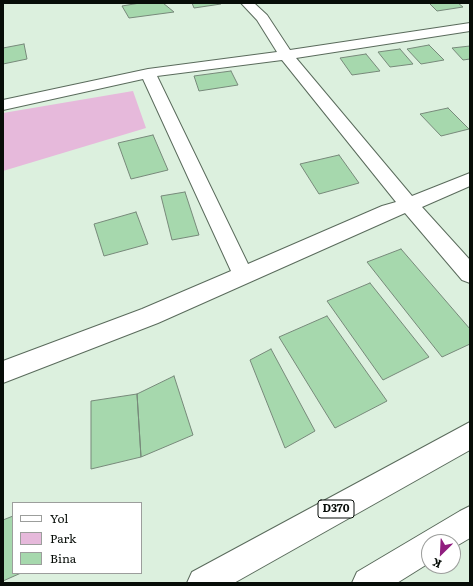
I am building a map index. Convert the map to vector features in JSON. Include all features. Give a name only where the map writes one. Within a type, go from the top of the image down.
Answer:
[{"type":"main road","points":[[247,3],[262,18],[286,55],[409,205],[470,274]]},
{"type":"main road","points":[[3,104],[148,73],[286,55],[470,27]]},
{"type":"main road","points":[[148,73],[243,276]]},
{"type":"main road","points":[[3,372],[150,316],[389,211],[409,205],[470,179]]},
{"type":"main road","name":"D370","points":[[203,583],[470,435]]},
{"type":"main road","points":[[448,534],[470,521]]},
{"type":"main road","points":[[368,583],[421,551]]},
{"type":"green space","points":[[133,91],[146,128],[3,171],[3,113]]},
{"type":"building","points":[[140,3],[163,3],[174,12],[129,18],[122,6]]},
{"type":"building","points":[[192,3],[221,3],[221,4],[194,8]]},
{"type":"building","points":[[429,3],[458,3],[463,7],[437,11]]},
{"type":"building","points":[[24,44],[27,59],[3,64],[3,48]]},
{"type":"building","points":[[429,45],[444,60],[421,64],[407,49]]},
{"type":"building","points":[[470,46],[470,59],[463,60],[452,48]]},
{"type":"building","points":[[400,49],[413,64],[390,67],[378,52]]},
{"type":"building","points":[[366,54],[380,71],[352,75],[340,58]]},
{"type":"building","points":[[231,71],[238,85],[199,91],[194,76]]},
{"type":"building","points":[[448,108],[469,129],[441,136],[420,114]]},
{"type":"building","points":[[153,135],[168,170],[131,179],[118,143]]},
{"type":"building","points":[[339,155],[359,183],[319,194],[300,164]]},
{"type":"building","points":[[185,192],[199,235],[172,240],[161,196]]},
{"type":"building","points":[[136,212],[148,244],[104,256],[94,224]]},
{"type":"building","points":[[401,249],[470,329],[470,344],[442,357],[367,262]]},
{"type":"building","points":[[370,283],[429,357],[383,380],[327,301]]},
{"type":"building","points":[[327,316],[387,401],[335,428],[279,337]]},
{"type":"building","points":[[271,349],[315,431],[285,448],[250,360]]},
{"type":"building","points":[[174,376],[193,435],[141,457],[137,394]]},
{"type":"building","points":[[137,394],[141,457],[91,469],[91,401]]},
{"type":"building","points":[[12,516],[12,574],[19,574],[3,581],[3,520]]}]
